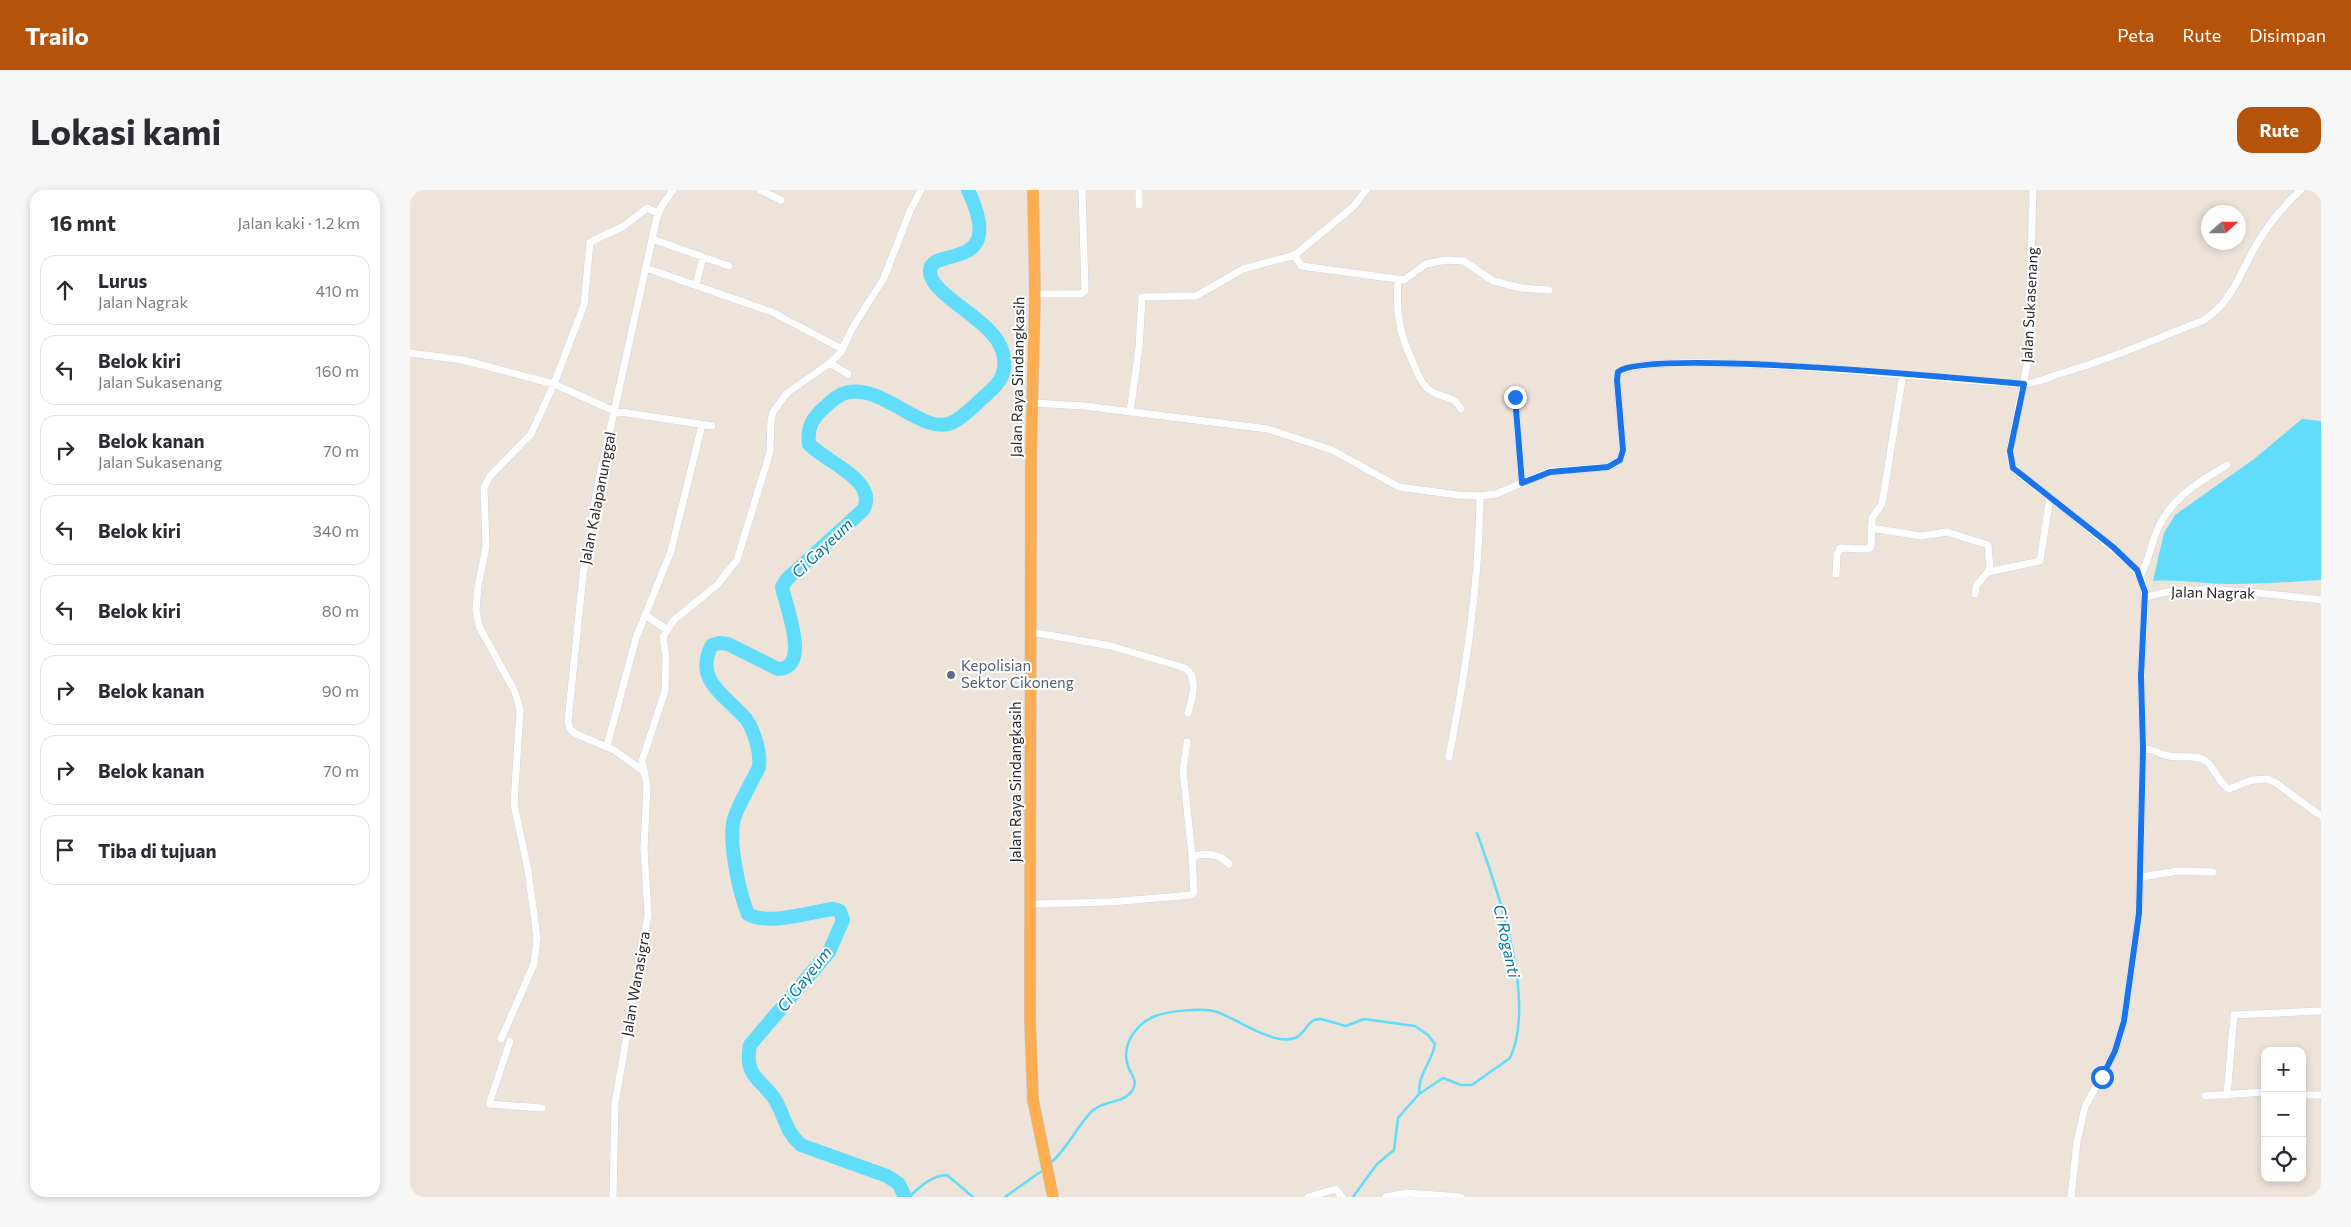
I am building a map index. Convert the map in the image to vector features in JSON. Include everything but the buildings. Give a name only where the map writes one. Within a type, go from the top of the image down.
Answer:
[{"type":"highway","name":"Jalan Raya Sindangkasih","points":[[1034,190],[1035,294],[1031,453],[1030,1021],[1033,1091],[1037,1126],[1053,1197]]},
{"type":"street","name":"Jalan Kalapanunggal","points":[[641,769],[608,746],[576,734],[570,728],[568,721],[583,575],[614,411],[658,213],[673,190]]},
{"type":"street","points":[[760,190],[781,200]]},
{"type":"street","points":[[645,615],[665,628],[717,585],[738,560],[770,452],[773,412],[790,391],[830,363],[842,348],[852,327],[884,278],[910,211],[921,190]]},
{"type":"street","points":[[1035,294],[1081,294],[1085,291],[1082,190]]},
{"type":"street","points":[[1139,190],[1139,205]]},
{"type":"street","points":[[1130,412],[1140,343],[1142,297],[1196,296],[1243,269],[1296,255],[1354,206],[1366,190]]},
{"type":"street","name":"Jalan Sukasenang","points":[[2033,190],[2031,314],[2024,384],[2011,445],[2011,463],[2016,472],[2113,547],[2137,570],[2144,586],[2145,598]]},
{"type":"street","points":[[1033,404],[1130,412],[1268,429],[1332,450],[1399,486],[1480,496],[1504,492],[1550,472],[1608,467],[1620,460],[1623,450],[1617,380],[1618,372],[1623,369],[1656,364],[1711,363],[1903,374],[2024,384],[2087,366],[2204,320],[2217,312],[2237,285],[2254,248],[2268,227],[2285,205],[2301,190]]},
{"type":"street","points":[[502,1039],[534,964],[537,937],[528,870],[514,804],[520,710],[511,684],[479,626],[476,610],[478,586],[486,547],[484,494],[490,476],[532,434],[554,384],[584,305],[589,244],[624,226],[649,208],[658,213]]},
{"type":"street","points":[[652,239],[729,266]]},
{"type":"street","points":[[1296,255],[1302,266],[1398,280],[1406,280],[1426,264],[1446,260],[1464,261],[1493,282],[1521,288],[1549,290]]},
{"type":"street","points":[[696,285],[703,257]]},
{"type":"street","points":[[646,268],[779,315],[842,348]]},
{"type":"street","points":[[1398,280],[1397,306],[1399,329],[1418,375],[1427,388],[1434,393],[1454,399],[1462,410]]},
{"type":"street","points":[[410,353],[463,360],[554,384],[614,411],[712,426]]},
{"type":"street","points":[[830,363],[848,374]]},
{"type":"street","points":[[1836,574],[1838,550],[1842,548],[1869,548],[1873,514],[1882,504],[1903,374]]},
{"type":"street","points":[[1515,397],[1522,483]]},
{"type":"street","points":[[608,746],[636,638],[671,550],[702,425]]},
{"type":"street","points":[[2140,576],[2150,556],[2159,526],[2167,513],[2182,494],[2227,465]]},
{"type":"street","points":[[1449,758],[1470,648],[1480,554],[1480,496]]},
{"type":"street","points":[[1988,572],[2040,561],[2050,497]]},
{"type":"street","points":[[1871,528],[1922,536],[1947,532],[1986,543],[1990,552],[1991,566],[1976,586],[1975,594]]},
{"type":"street","name":"Jalan Nagrak","points":[[2145,598],[2167,591],[2241,591],[2321,600]]},
{"type":"street","points":[[2071,1197],[2077,1142],[2085,1108],[2115,1051],[2124,1021],[2139,913],[2143,749],[2141,676],[2145,598]]},
{"type":"street","name":"Jalan Wanasigra","points":[[613,1197],[615,1103],[648,915],[644,843],[647,785],[641,769],[644,752],[665,690],[666,664],[663,637],[665,628]]},
{"type":"street","points":[[1031,632],[1111,646],[1185,668],[1190,672],[1193,690],[1188,713]]},
{"type":"street","points":[[1031,904],[1110,902],[1192,895],[1194,892],[1192,856],[1183,770],[1187,742]]},
{"type":"street","points":[[2143,749],[2150,749],[2170,756],[2206,761],[2222,783],[2229,789],[2252,780],[2271,780],[2321,816]]},
{"type":"street","points":[[1192,856],[1212,854],[1229,864]]},
{"type":"street","points":[[2141,877],[2178,871],[2213,872]]},
{"type":"street","points":[[2227,1095],[2234,1014],[2321,1011]]},
{"type":"street","points":[[510,1041],[489,1104],[542,1108]]},
{"type":"street","points":[[2205,1096],[2261,1092]]},
{"type":"street","points":[[2306,1096],[2321,1095]]},
{"type":"street","points":[[1308,1197],[1335,1189],[1339,1191],[1342,1197]]},
{"type":"street","points":[[1386,1197],[1407,1193],[1461,1197]]},
{"type":"water","points":[[2302,419],[2321,421],[2321,580],[2229,584],[2153,581],[2164,533],[2175,515],[2254,459]]},
{"type":"waterway","name":"Ci Gayeum","points":[[905,1197],[899,1184],[887,1176],[801,1145],[791,1134],[774,1098],[751,1071],[749,1064],[750,1045],[829,952],[843,920],[840,911],[833,909],[766,919],[748,914],[735,866],[732,840],[734,819],[759,767],[758,749],[752,729],[746,719],[714,687],[706,668],[707,658],[712,645],[720,643],[728,644],[778,669],[788,666],[793,659],[795,648],[794,634],[782,587],[787,579],[863,510],[866,500],[864,490],[857,481],[809,444],[810,428],[813,420],[820,412],[843,394],[863,392],[890,402],[928,422],[940,425],[951,423],[961,418],[970,410],[1002,377],[1004,360],[997,340],[988,329],[939,289],[932,280],[930,270],[934,263],[964,252],[974,246],[979,235],[978,217],[968,190]]},
{"type":"waterway","name":"Ci Roganti","points":[[1353,1197],[1377,1164],[1394,1150],[1398,1118],[1419,1094],[1443,1078],[1461,1085],[1472,1085],[1510,1058],[1517,1034],[1519,1007],[1517,977],[1504,914],[1477,833]]},
{"type":"waterway","points":[[1049,1164],[1061,1152],[1092,1111],[1102,1105],[1124,1098],[1132,1091],[1135,1081],[1126,1058],[1126,1051],[1131,1037],[1146,1021],[1167,1013],[1185,1010],[1217,1012],[1266,1035],[1286,1039],[1298,1037],[1311,1022],[1321,1019],[1346,1026],[1364,1019],[1415,1026],[1428,1035],[1435,1044],[1421,1080],[1419,1094]]},
{"type":"waterway","points":[[1005,1197],[1043,1170]]},
{"type":"waterway","points":[[909,1197],[931,1179],[947,1175],[973,1197]]},
{"type":"place","name":"Kepolisian Sektor Cikoneng","points":[[951,675]]},
{"type":"route","points":[[1515,397],[1522,483],[1550,472],[1608,467],[1620,460],[1623,450],[1617,375],[1623,369],[1656,364],[1711,363],[1877,372],[2024,384],[2010,451],[2013,468],[2113,547],[2137,570],[2143,582],[2145,592],[2141,676],[2143,749],[2139,913],[2124,1021],[2115,1051],[2102,1077]]}]
